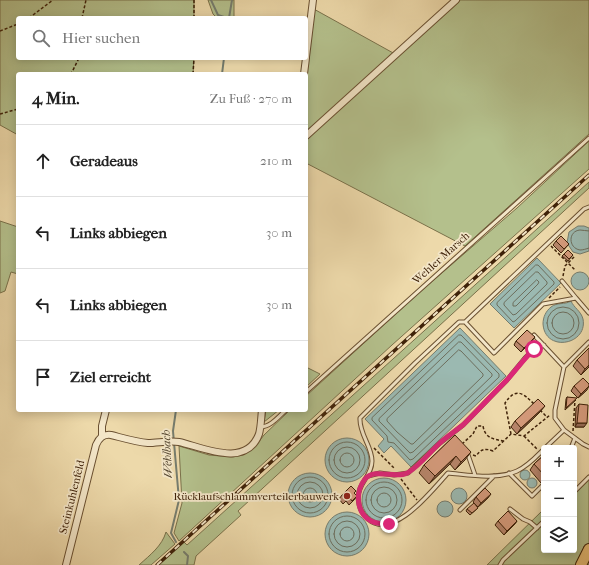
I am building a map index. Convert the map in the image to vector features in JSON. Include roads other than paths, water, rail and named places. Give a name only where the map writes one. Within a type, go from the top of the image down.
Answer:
[{"type":"main road","points":[[581,565],[589,549]]},
{"type":"street","points":[[308,41],[313,0]]},
{"type":"street","points":[[308,134],[456,0]]},
{"type":"street","points":[[304,72],[306,60]]},
{"type":"street","name":"Steinkuhlenfeld","points":[[66,565],[96,446],[102,436],[101,431],[106,412]]},
{"type":"street","points":[[102,436],[106,434],[147,443],[170,441],[209,452],[238,453],[251,446],[259,434],[262,412]]},
{"type":"lane","name":"Wehler Marsch","points":[[308,390],[589,138]]},
{"type":"lane","points":[[541,452],[529,464],[509,473],[494,476],[448,473],[418,505],[400,519],[389,524],[380,524],[371,521],[364,515],[359,507],[358,496],[360,486],[368,476],[372,462],[370,452],[360,426],[360,418],[459,322],[465,322],[584,209],[589,207]]},
{"type":"lane","points":[[563,282],[589,313]]},
{"type":"lane","points":[[465,322],[494,352],[543,304],[576,298]]},
{"type":"lane","points":[[534,335],[564,367]]},
{"type":"lane","points":[[589,342],[564,367],[555,410],[555,418],[564,430],[589,447]]},
{"type":"lane","points":[[368,476],[380,473],[394,475],[408,473],[440,443],[463,425],[507,380],[534,349],[544,345]]},
{"type":"lane","points":[[260,427],[271,424],[284,412]]},
{"type":"lane","points":[[548,445],[564,430]]},
{"type":"lane","points":[[572,445],[574,437]]},
{"type":"lane","points":[[461,446],[468,453],[475,475]]},
{"type":"lane","points":[[509,473],[532,496],[541,487]]},
{"type":"lane","points":[[460,510],[494,476]]},
{"type":"lane","points":[[577,489],[589,477]]},
{"type":"lane","points":[[510,509],[523,520],[530,522],[537,528]]},
{"type":"lane","points":[[500,565],[503,560],[541,524]]},
{"type":"water","points":[[578,226],[589,228],[589,251],[580,254],[573,252],[567,243],[569,232]]},
{"type":"water","points":[[537,258],[561,283],[514,328],[490,304]]},
{"type":"water","points":[[580,272],[586,275],[589,281],[586,287],[580,290],[574,287],[571,281],[574,275]]},
{"type":"water","points":[[571,301],[581,314],[583,319],[583,328],[579,335],[573,340],[558,342],[551,339],[545,333],[543,324],[545,314],[553,305]]},
{"type":"water","points":[[460,328],[506,376],[411,467],[391,446],[384,453],[378,446],[384,439],[365,419]]},
{"type":"water","points":[[347,438],[359,442],[365,448],[369,460],[365,472],[359,478],[347,482],[335,478],[329,472],[325,460],[329,448],[335,442]]},
{"type":"water","points":[[525,470],[530,475],[525,480],[520,475]]},
{"type":"water","points":[[310,473],[322,477],[328,483],[332,495],[328,507],[322,513],[310,517],[298,513],[292,507],[288,495],[292,483],[298,477]]},
{"type":"water","points":[[384,478],[396,482],[402,488],[406,500],[402,512],[396,518],[384,522],[372,518],[366,512],[362,500],[366,488],[372,482]]},
{"type":"water","points":[[532,478],[537,483],[532,488],[527,483]]},
{"type":"water","points":[[459,488],[466,493],[467,496],[462,503],[459,504],[452,499],[451,496],[456,489]]},
{"type":"water","points":[[445,501],[452,506],[453,509],[448,516],[445,517],[438,512],[437,509],[442,502]]},
{"type":"water","points":[[347,512],[359,516],[365,522],[369,534],[365,546],[359,552],[347,556],[335,552],[329,546],[325,534],[329,522],[335,516]]},
{"type":"waterway","name":"Wehlbach","points":[[211,0],[218,15],[221,16]]},
{"type":"waterway","points":[[229,16],[232,0]]},
{"type":"waterway","name":"Wehlbach","points":[[222,72],[224,60]]},
{"type":"waterway","name":"Wehlbach","points":[[176,412],[173,431],[179,500],[171,533],[176,542]]},
{"type":"waterway","name":"Wehlbach","points":[[184,552],[188,556],[187,565]]},
{"type":"railway","points":[[157,565],[589,175]]},
{"type":"place","name":"Rücklaufschlammverteilerbauwerk","points":[[347,496]]}]
